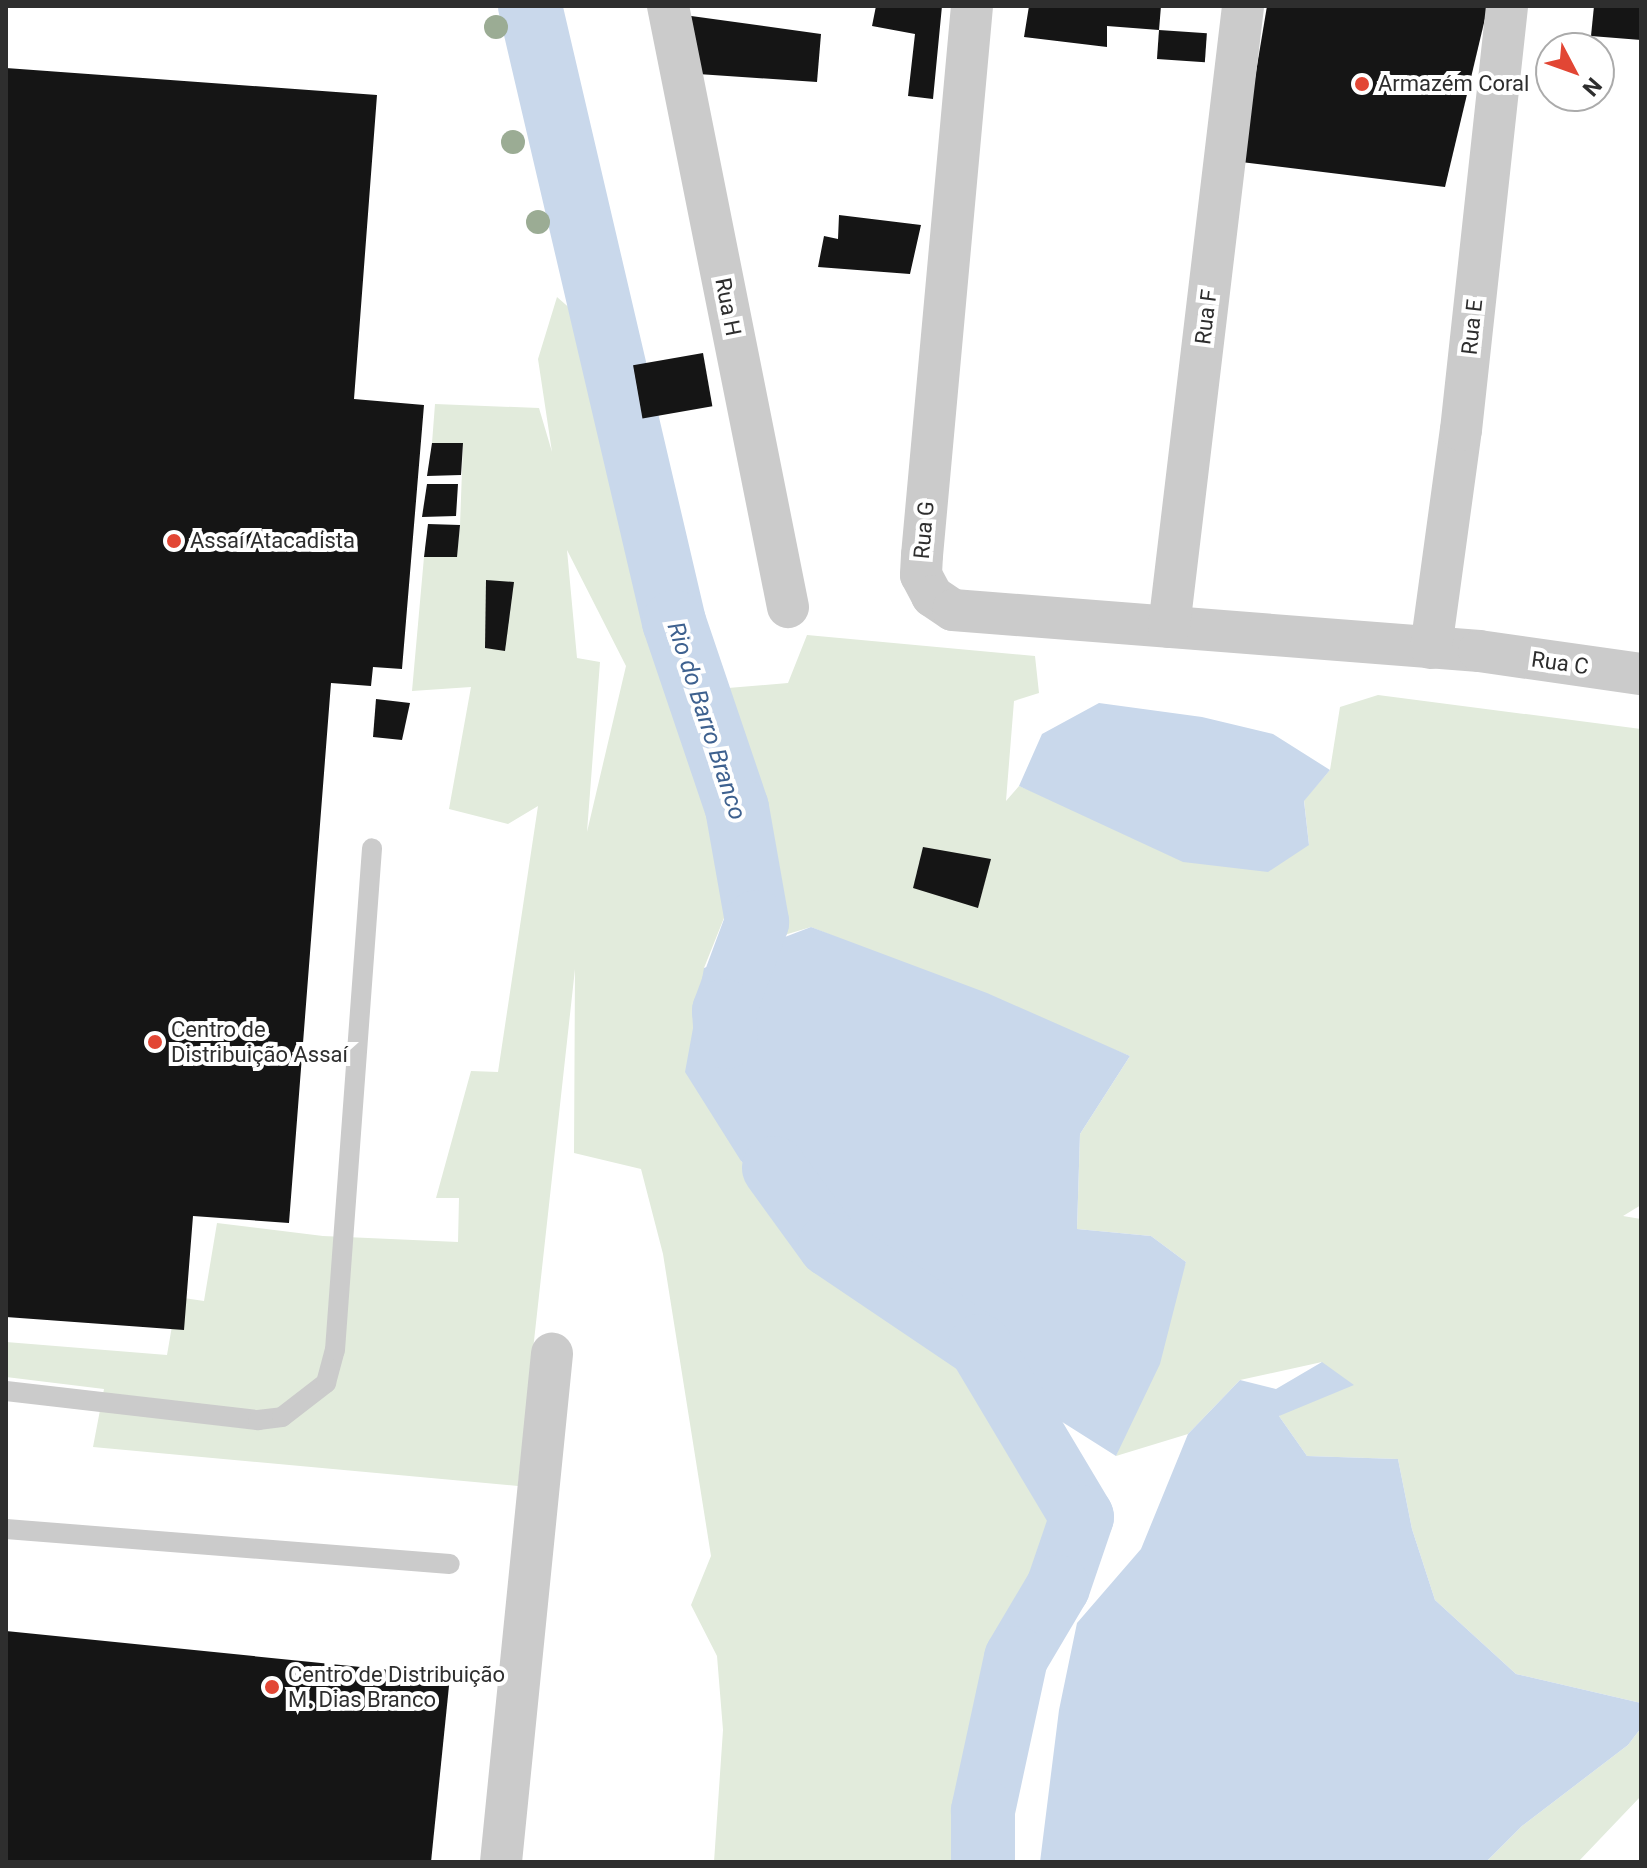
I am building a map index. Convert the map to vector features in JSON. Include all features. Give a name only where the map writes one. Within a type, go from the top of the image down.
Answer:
[{"type":"street","name":"Rua H","points":[[668,6],[788,607]]},
{"type":"street","name":"Rua G","points":[[972,6],[921,575],[932,596],[953,610],[1479,651]]},
{"type":"street","name":"Rua F","points":[[1169,627],[1243,6]]},
{"type":"street","name":"Rua E","points":[[1431,648],[1461,430],[1507,6]]},
{"type":"street","name":"Rua C","points":[[1479,651],[1641,674]]},
{"type":"street","points":[[501,1862],[552,1354]]},
{"type":"lane","points":[[6,1391],[258,1420],[282,1417],[326,1383],[335,1350],[372,848]]},
{"type":"lane","points":[[6,1529],[450,1564]]},
{"type":"green space","points":[[557,297],[589,325],[730,903],[704,968],[741,1161],[989,1375],[1068,1493],[977,1694],[960,1835],[962,1862],[714,1862],[723,1730],[717,1656],[691,1605],[711,1556],[663,1254],[641,1169],[574,1153],[575,969],[518,1486],[93,1447],[104,1389],[6,1377],[6,1342],[167,1355],[177,1297],[204,1301],[217,1223],[323,1236],[458,1242],[459,1198],[436,1198],[471,1071],[498,1072],[538,806],[508,824],[449,809],[471,687],[412,691],[424,557],[457,556],[460,525],[463,444],[432,443],[435,404],[539,408],[552,452],[538,359]],"holes":[[[567,550],[626,666],[587,832],[600,662],[577,658]]]},
{"type":"green space","points":[[807,635],[1035,656],[1039,693],[1014,701],[1006,801],[1019,786],[1068,806],[1309,845],[1304,800],[1330,770],[1340,707],[1378,695],[1641,729],[1641,1205],[1623,1216],[1641,1219],[1641,1703],[1516,1674],[1435,1600],[1412,1529],[1398,1459],[1307,1456],[1279,1416],[1322,1362],[1240,1380],[1188,1434],[1116,1456],[1186,1262],[1151,1236],[1077,1229],[1080,1134],[1130,1056],[811,927],[748,946],[756,922],[716,689],[788,683]]},
{"type":"green space","points":[[1641,1728],[1641,1796],[1578,1862],[1486,1862],[1522,1826],[1628,1745]]},
{"type":"water","points":[[1099,703],[1202,717],[1273,734],[1330,770],[1304,801],[1309,845],[1268,872],[1183,862],[1019,786],[1042,734]]},
{"type":"water","points":[[811,927],[987,993],[1130,1056],[1080,1134],[1077,1229],[1151,1236],[1186,1262],[1160,1364],[1116,1456],[944,1347],[741,1161],[685,1072],[704,968]]},
{"type":"water","points":[[1322,1362],[1354,1385],[1279,1416],[1307,1456],[1398,1459],[1412,1529],[1435,1600],[1516,1674],[1641,1703],[1641,1728],[1628,1745],[1522,1826],[1486,1862],[1040,1862],[1059,1710],[1077,1623],[1141,1549],[1188,1434],[1240,1380],[1276,1389]]},
{"type":"building","points":[[876,6],[942,6],[933,99],[908,96],[915,34],[872,26]]},
{"type":"building","points":[[1029,6],[1161,6],[1159,30],[1107,26],[1107,47],[1024,37]]},
{"type":"building","name":"Armazém Coral","points":[[1267,6],[1488,6],[1445,187],[1241,162]]},
{"type":"building","points":[[1594,6],[1641,6],[1641,40],[1615,38],[1615,32],[1591,32]]},
{"type":"building","points":[[684,15],[821,34],[817,82],[698,74]]},
{"type":"building","points":[[1159,30],[1207,33],[1205,62],[1157,59]]},
{"type":"building","points":[[6,68],[377,95],[354,399],[424,405],[402,669],[373,667],[371,686],[331,683],[289,1223],[193,1216],[184,1330],[6,1317]]},
{"type":"building","points":[[839,215],[921,225],[910,274],[818,267],[824,236],[838,239]]},
{"type":"building","points":[[703,353],[712,406],[642,419],[633,365]]},
{"type":"building","points":[[432,443],[463,443],[461,475],[427,476]]},
{"type":"building","points":[[427,484],[458,484],[456,516],[422,517]]},
{"type":"building","points":[[428,524],[460,525],[457,557],[424,557]]},
{"type":"building","points":[[486,580],[514,582],[505,651],[485,648]]},
{"type":"building","points":[[376,699],[410,703],[402,740],[373,737]]},
{"type":"building","points":[[923,847],[991,859],[978,908],[913,888]]},
{"type":"building","points":[[6,1631],[450,1676],[431,1862],[6,1862]]},
{"type":"waterway","name":"Rio do Barro Branco","points":[[530,6],[674,622],[737,808],[757,922],[724,1011],[726,1037]]},
{"type":"waterway","name":"Rio do Barro Branco","points":[[774,1168],[830,1245],[980,1346],[1082,1517],[1058,1587],[1016,1658],[983,1811],[983,1862]]},
{"type":"place","name":"Armazém Coral","points":[[1362,84]]},
{"type":"place","name":"Assaí Atacadista","points":[[174,541]]},
{"type":"place","name":"Centro de Distribuição Assaí","points":[[155,1042]]},
{"type":"place","name":"Centro de Distribuição M. Dias Branco","points":[[272,1687]]}]
